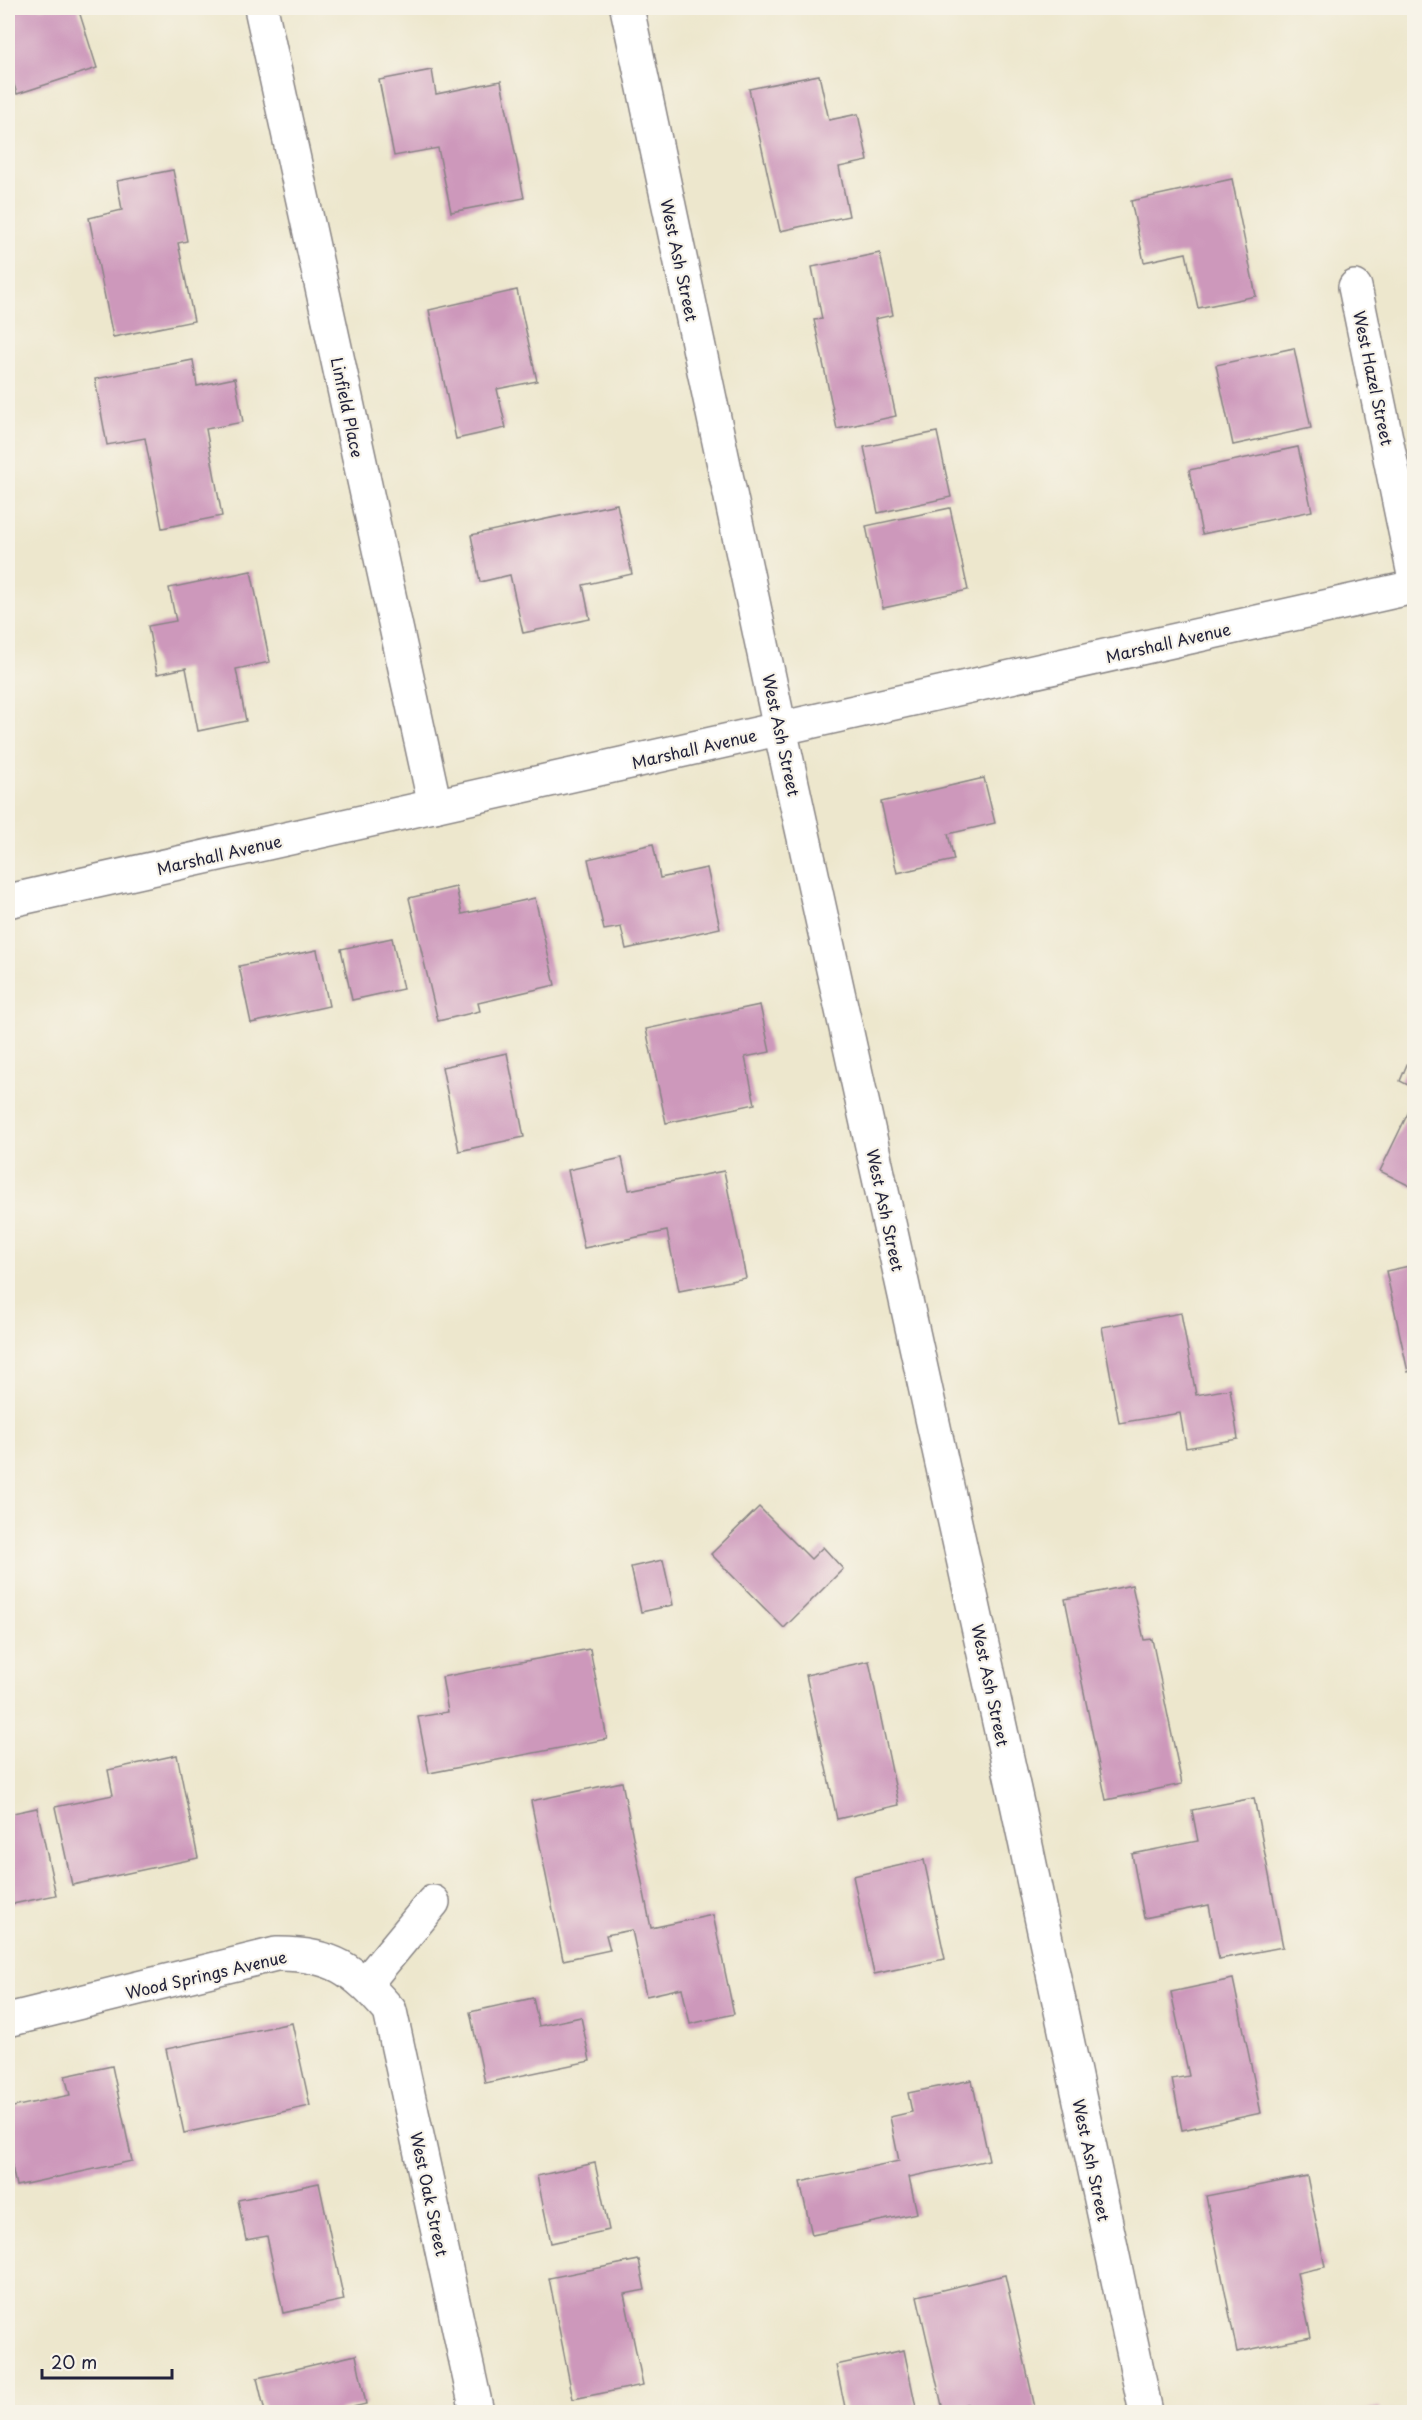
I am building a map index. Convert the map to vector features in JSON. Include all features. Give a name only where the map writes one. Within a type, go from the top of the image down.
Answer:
[{"type":"street","name":"Linfield Place","points":[[261,8],[435,806]]},
{"type":"street","name":"West Ash Street","points":[[627,8],[780,729],[1018,1808],[1146,2412]]},
{"type":"street","name":"West Hazel Street","points":[[1355,287],[1414,575]]},
{"type":"street","name":"Marshall Avenue","points":[[8,901],[1414,587]]},
{"type":"street","points":[[366,1983],[433,1902]]},
{"type":"street","name":"Wood Springs Avenue","points":[[8,2020],[276,1954],[304,1954],[334,1962],[366,1983]]},
{"type":"street","name":"West Oak Street","points":[[366,1983],[390,2012],[477,2412]]},
{"type":"building","points":[[8,8],[78,8],[97,68],[17,94],[8,66]]},
{"type":"building","points":[[432,70],[436,94],[501,81],[524,198],[451,212],[438,148],[394,156],[379,80]]},
{"type":"building","points":[[819,75],[829,120],[858,114],[868,161],[839,167],[849,216],[780,231],[749,89]]},
{"type":"building","points":[[173,170],[187,241],[178,243],[194,321],[113,337],[89,218],[122,210],[117,181]]},
{"type":"building","points":[[1232,179],[1256,296],[1198,308],[1186,253],[1144,262],[1131,201]]},
{"type":"building","points":[[880,253],[893,315],[875,319],[896,416],[837,429],[814,320],[822,319],[812,267]]},
{"type":"building","points":[[517,290],[537,381],[497,389],[506,428],[456,439],[429,310]]},
{"type":"building","points":[[1294,348],[1311,428],[1233,445],[1216,365]]},
{"type":"building","points":[[193,360],[197,386],[235,378],[243,422],[206,429],[222,516],[162,528],[145,438],[107,445],[95,379]]},
{"type":"building","points":[[937,432],[951,497],[878,513],[864,447]]},
{"type":"building","points":[[1298,447],[1312,511],[1202,534],[1189,470]]},
{"type":"building","points":[[617,504],[632,574],[583,585],[590,619],[523,633],[510,575],[480,582],[471,535]]},
{"type":"building","points":[[950,508],[968,590],[883,608],[866,526]]},
{"type":"building","points":[[251,571],[270,662],[236,669],[246,721],[198,731],[186,668],[157,674],[148,626],[176,621],[169,588]]},
{"type":"building","points":[[9,743],[11,757],[8,757]]},
{"type":"building","points":[[984,778],[995,823],[948,834],[954,860],[897,873],[881,802]]},
{"type":"building","points":[[653,844],[660,878],[707,868],[720,928],[626,949],[621,927],[604,930],[588,859]]},
{"type":"building","points":[[456,887],[462,914],[535,898],[555,985],[478,1003],[480,1011],[438,1021],[409,898]]},
{"type":"building","points":[[392,938],[403,989],[352,1000],[341,949]]},
{"type":"building","points":[[317,950],[329,1006],[251,1023],[239,966]]},
{"type":"building","points":[[760,1005],[770,1052],[745,1057],[755,1104],[666,1123],[646,1029]]},
{"type":"building","points":[[1414,1048],[1414,1088],[1400,1081]]},
{"type":"building","points":[[507,1053],[524,1137],[459,1151],[442,1067]]},
{"type":"building","points":[[1410,1109],[1414,1111],[1414,1188],[1380,1171]]},
{"type":"building","points":[[622,1158],[629,1190],[724,1171],[746,1278],[679,1291],[667,1231],[584,1248],[568,1170]]},
{"type":"building","points":[[1414,1265],[1414,1370],[1408,1372],[1386,1271]]},
{"type":"building","points":[[1181,1313],[1196,1395],[1230,1389],[1238,1439],[1186,1448],[1180,1413],[1119,1423],[1102,1327]]},
{"type":"building","points":[[759,1507],[811,1559],[823,1547],[843,1569],[784,1628],[711,1554]]},
{"type":"building","points":[[663,1560],[673,1605],[641,1612],[631,1567]]},
{"type":"building","points":[[1132,1585],[1144,1640],[1152,1639],[1182,1784],[1106,1800],[1065,1599]]},
{"type":"building","points":[[590,1649],[607,1739],[429,1773],[418,1717],[448,1712],[442,1677]]},
{"type":"building","points":[[869,1661],[899,1805],[837,1819],[806,1675]]},
{"type":"building","points":[[177,1755],[198,1858],[72,1885],[55,1807],[113,1795],[108,1770]]},
{"type":"building","points":[[622,1782],[651,1928],[713,1915],[734,2014],[690,2024],[682,1988],[646,1996],[632,1930],[606,1935],[610,1950],[563,1960],[531,1801]]},
{"type":"building","points":[[1254,1798],[1283,1947],[1219,1959],[1209,1905],[1144,1918],[1132,1854],[1198,1841],[1192,1810]]},
{"type":"building","points":[[37,1808],[56,1895],[8,1905],[8,1814]]},
{"type":"building","points":[[924,1860],[945,1959],[874,1974],[853,1876]]},
{"type":"building","points":[[1233,1979],[1261,2113],[1182,2130],[1172,2079],[1189,2076],[1171,1992]]},
{"type":"building","points":[[533,1998],[539,2026],[581,2017],[590,2061],[485,2083],[470,2012]]},
{"type":"building","points":[[292,2023],[310,2106],[184,2133],[166,2049]]},
{"type":"building","points":[[112,2066],[132,2161],[16,2186],[8,2147],[8,2108],[70,2095],[65,2076]]},
{"type":"building","points":[[972,2080],[989,2160],[909,2177],[917,2213],[812,2235],[800,2182],[899,2161],[890,2117],[912,2112],[908,2093]]},
{"type":"building","points":[[595,2163],[609,2230],[551,2243],[537,2176]]},
{"type":"building","points":[[1307,2176],[1325,2267],[1297,2273],[1311,2337],[1237,2352],[1206,2196]]},
{"type":"building","points":[[319,2183],[344,2300],[283,2313],[267,2236],[246,2240],[238,2200]]},
{"type":"building","points":[[639,2260],[645,2290],[624,2294],[643,2385],[573,2399],[549,2278]]},
{"type":"building","points":[[1005,2275],[1036,2412],[969,2412],[967,2404],[943,2410],[917,2296]]},
{"type":"building","points":[[904,2350],[917,2412],[846,2412],[836,2365]]},
{"type":"building","points":[[8,2353],[14,2377],[8,2379]]},
{"type":"building","points":[[356,2355],[366,2404],[332,2412],[265,2412],[257,2378]]},
{"type":"building","points":[[1379,2407],[1380,2412],[1359,2412],[1359,2411]]}]
